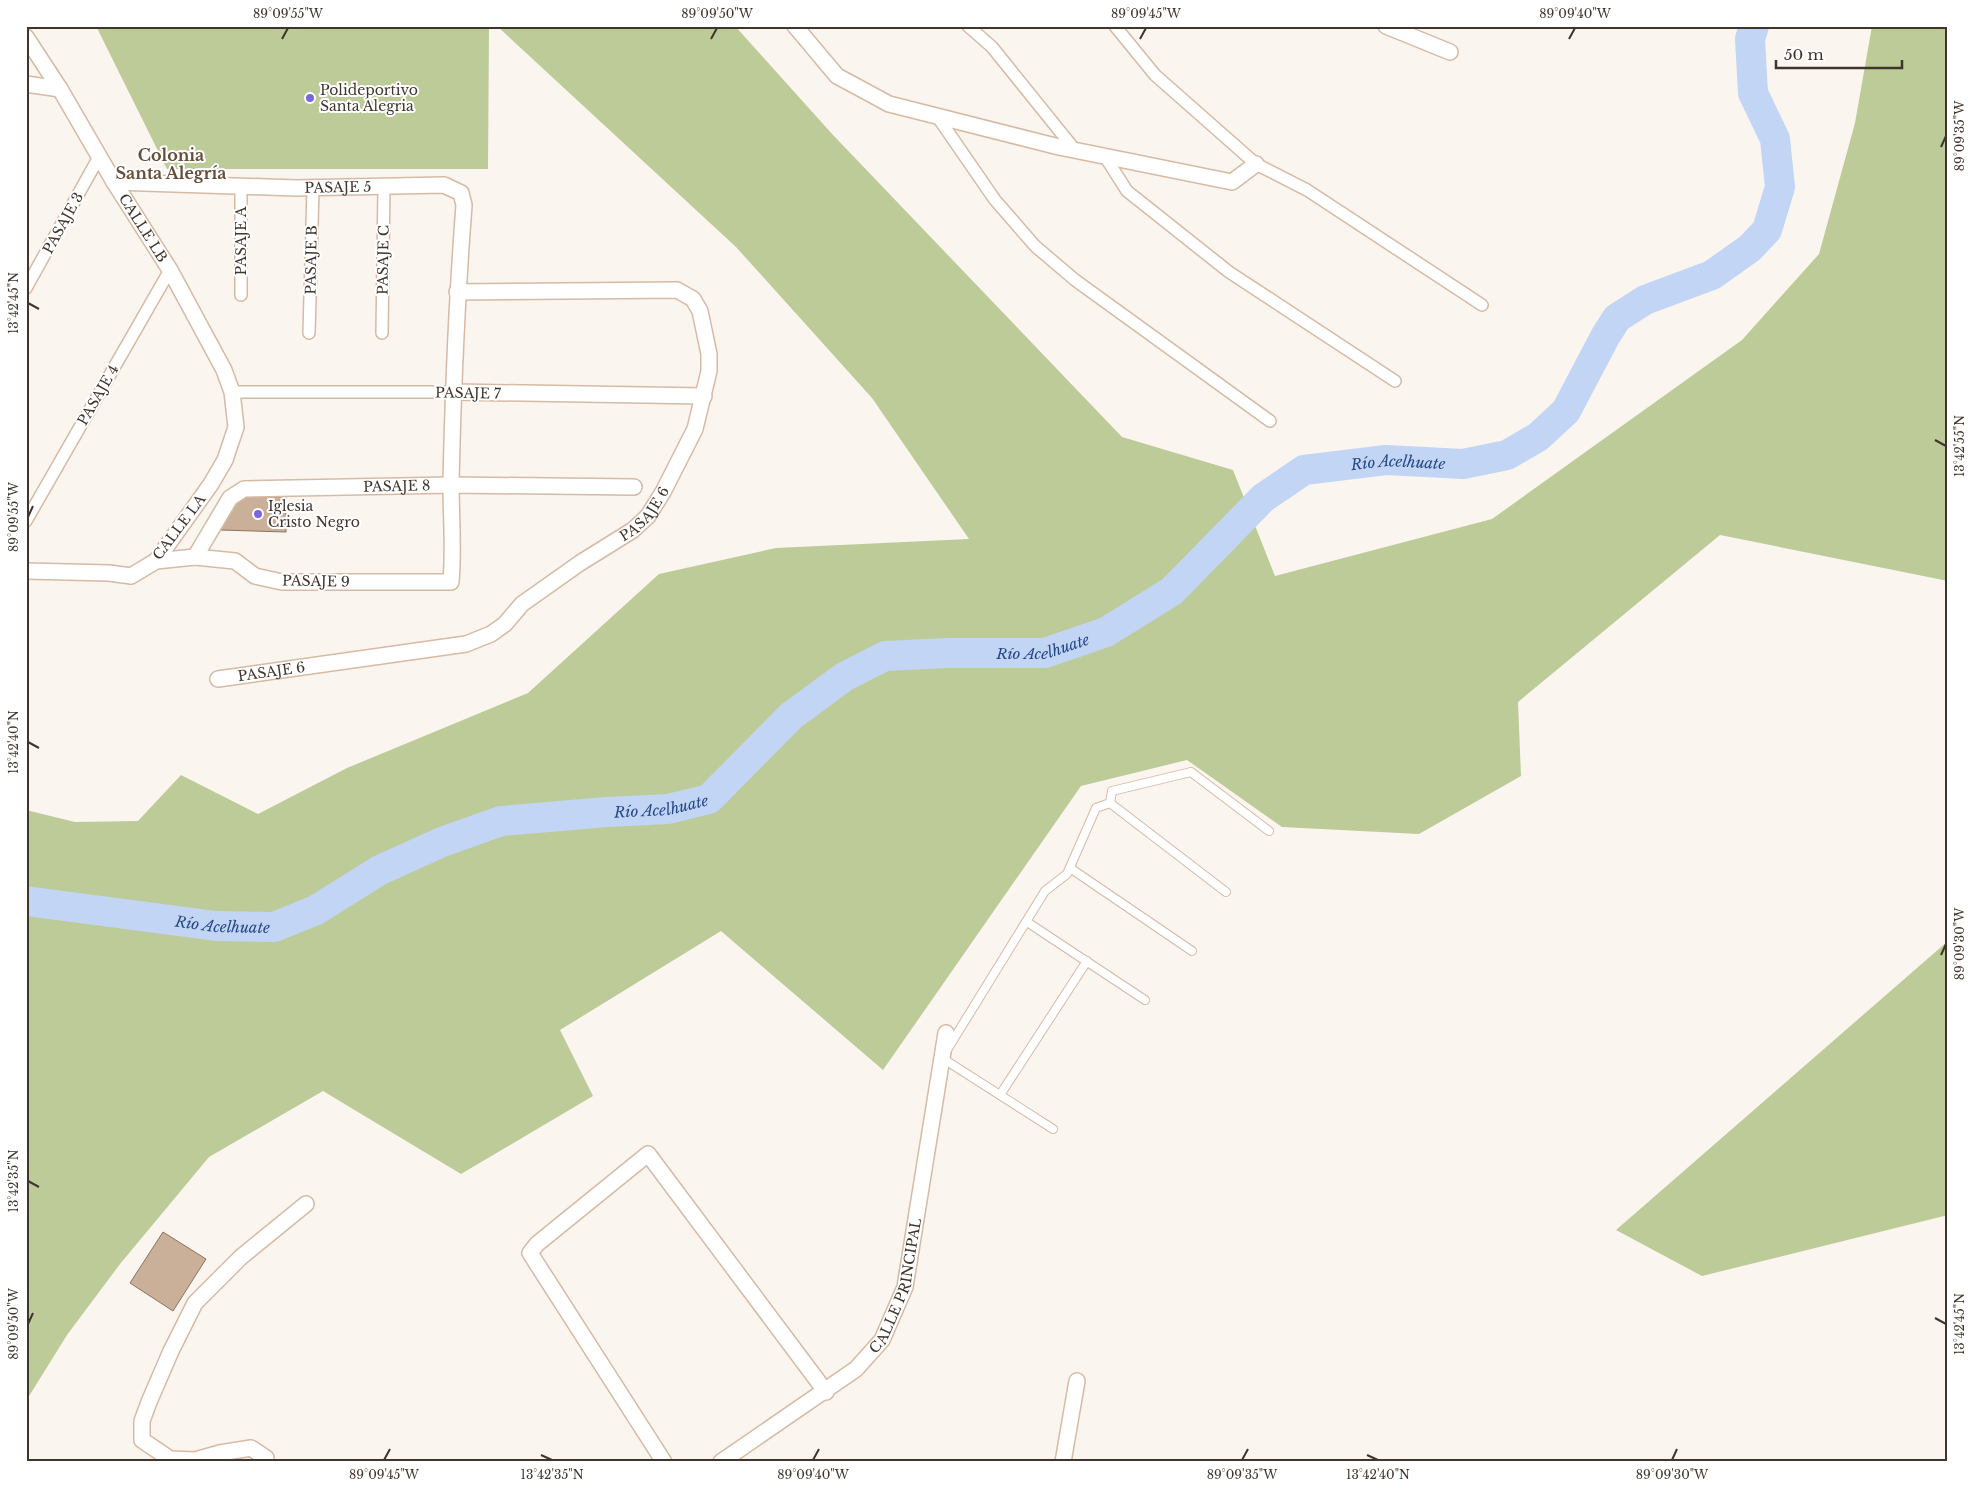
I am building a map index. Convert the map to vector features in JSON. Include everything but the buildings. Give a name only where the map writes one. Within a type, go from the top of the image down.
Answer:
[{"type":"street","points":[[795,26],[837,76],[889,104],[1075,150],[1232,182],[1256,164]]},
{"type":"street","points":[[968,26],[992,46],[1075,150]]},
{"type":"street","points":[[1114,26],[1155,75],[1256,164],[1307,190],[1482,305]]},
{"type":"street","points":[[1386,26],[1450,52]]},
{"type":"street","name":"CALLE LB","points":[[26,37],[60,88],[114,182],[170,270],[224,370]]},
{"type":"street","points":[[26,84],[60,88]]},
{"type":"street","points":[[937,116],[995,200],[1034,246],[1075,280],[1270,421]]},
{"type":"street","points":[[1104,155],[1127,191],[1229,272],[1395,381]]},
{"type":"street","name":"PASAJE 3","points":[[26,288],[99,157]]},
{"type":"street","name":"PASAJE 5","points":[[114,182],[313,188],[444,185],[461,193],[464,205],[457,292]]},
{"type":"street","name":"PASAJE A","points":[[240,186],[241,295]]},
{"type":"street","name":"PASAJE C","points":[[382,333],[384,186]]},
{"type":"street","name":"PASAJE B","points":[[309,333],[313,188]]},
{"type":"street","name":"PASAJE 4","points":[[26,521],[170,270]]},
{"type":"street","name":"PASAJE 6","points":[[218,679],[466,644],[491,634],[505,624],[522,604],[580,563],[633,530],[648,516],[663,492],[695,429],[709,371],[709,354],[700,312],[693,299],[678,290],[457,292]]},
{"type":"street","points":[[451,485],[457,292]]},
{"type":"street","name":"CALLE LA","points":[[26,571],[109,572],[132,576],[156,561],[211,484],[225,460],[236,427],[232,392],[224,370]]},
{"type":"street","name":"PASAJE 7","points":[[232,392],[454,392],[704,396]]},
{"type":"street","name":"PASAJE 9","points":[[156,561],[195,557],[236,561],[255,576],[282,582],[451,582],[451,485]]},
{"type":"street","name":"PASAJE 8","points":[[195,557],[230,498],[244,489],[451,485],[634,488]]},
{"type":"street","name":"CALLE PRINCIPAL","points":[[722,1462],[826,1392],[856,1369],[882,1340],[905,1287],[946,1034]]},
{"type":"street","points":[[664,1462],[530,1253],[537,1244],[648,1154],[826,1392]]},
{"type":"street","points":[[266,1462],[266,1458],[251,1448],[220,1453],[196,1460],[170,1459],[142,1440],[142,1421],[171,1351],[195,1303],[241,1257],[306,1204]]},
{"type":"street","points":[[1063,1462],[1077,1381]]},
{"type":"lane","points":[[1110,803],[1112,791],[1192,772],[1269,831]]},
{"type":"lane","points":[[1053,1129],[942,1058],[1045,891],[1067,874],[1096,808],[1110,803]]},
{"type":"lane","points":[[1110,803],[1226,892]]},
{"type":"lane","points":[[1070,868],[1192,951]]},
{"type":"lane","points":[[1027,922],[1146,1000]]},
{"type":"lane","points":[[1000,1095],[1087,961]]},
{"type":"green space","name":"Polideportivo Santa Alegria","points":[[96,26],[489,26],[488,169],[167,169]]},
{"type":"green space","points":[[497,26],[735,26],[833,135],[1122,437],[1233,470],[1275,576],[1492,519],[1742,340],[1819,254],[1855,123],[1872,26],[1948,26],[1948,581],[1720,535],[1518,702],[1521,776],[1419,834],[1282,827],[1187,760],[1081,786],[883,1070],[721,931],[560,1030],[593,1096],[461,1174],[323,1091],[209,1157],[120,1264],[67,1335],[26,1401],[26,810],[75,822],[138,821],[181,775],[258,814],[347,768],[528,693],[659,574],[776,548],[969,539],[872,398],[736,247]]},
{"type":"green space","points":[[1948,941],[1948,1215],[1702,1276],[1616,1230]]},
{"type":"waterway","name":"Río Acelhuate","points":[[26,901],[216,926],[274,927],[316,910],[380,870],[442,842],[501,821],[668,809],[709,799],[791,716],[844,677],[885,656],[948,653],[1045,653],[1106,632],[1172,591],[1263,498],[1304,470],[1386,460],[1463,464],[1507,455],[1538,437],[1566,411],[1617,318],[1645,300],[1712,275],[1750,248],[1767,230],[1780,187],[1775,139],[1753,93],[1750,39],[1754,26]]},
{"type":"place","name":"Polideportivo Santa Alegria","points":[[310,98]]},
{"type":"place","name":"Iglesia Cristo Negro","points":[[258,514]]},
{"type":"district","name":"Colonia Santa Alegría","points":[[171,164]]}]
